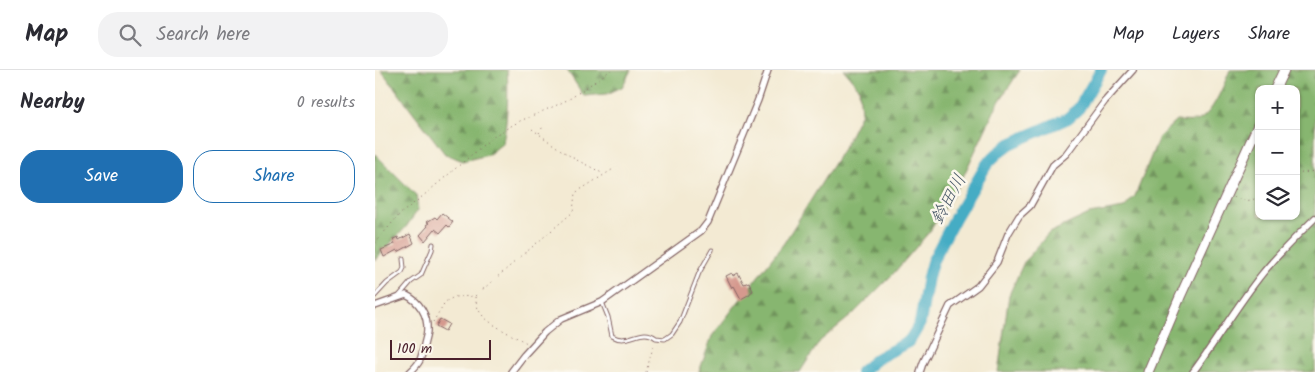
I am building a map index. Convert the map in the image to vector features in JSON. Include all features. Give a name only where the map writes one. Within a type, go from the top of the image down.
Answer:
[{"type":"street","points":[[511,372],[545,332],[561,319],[602,302],[701,231],[708,222],[758,100],[768,70]]},
{"type":"street","points":[[920,372],[950,306],[978,286],[997,262],[1011,228],[1019,216],[1030,206],[1053,165],[1066,154],[1105,101],[1133,70]]},
{"type":"street","points":[[1277,85],[1284,70]]},
{"type":"street","points":[[1148,372],[1256,130]]},
{"type":"street","points":[[1193,372],[1261,274],[1315,218]]},
{"type":"street","points":[[375,306],[406,295],[415,300],[424,313],[427,334],[421,359],[418,365],[410,372]]},
{"type":"lane","points":[[397,298],[411,282],[421,275],[433,244]]},
{"type":"lane","points":[[602,302],[613,336],[619,340],[645,333],[656,338],[665,339],[672,334],[680,322],[699,273],[712,250]]},
{"type":"lane","points":[[375,296],[387,283],[402,272],[404,268],[403,259]]},
{"type":"path","points":[[375,243],[399,215],[495,135],[520,121],[571,98],[611,70]]},
{"type":"path","points":[[538,134],[545,125]]},
{"type":"path","points":[[532,129],[578,161],[604,175]]},
{"type":"path","points":[[427,334],[445,302],[454,297],[475,296],[573,212],[575,193],[615,168]]},
{"type":"path","points":[[1300,173],[1315,171]]},
{"type":"path","points":[[1226,195],[1249,202],[1255,199]]},
{"type":"path","points":[[475,296],[479,311],[483,317],[511,335],[533,346]]},
{"type":"path","points":[[646,372],[656,338]]},
{"type":"green space","points":[[381,70],[507,70],[506,125],[503,143],[488,155],[463,161],[445,154]]},
{"type":"green space","points":[[567,70],[631,70],[622,87],[607,94],[584,96]]},
{"type":"green space","points":[[844,70],[1020,70],[997,105],[961,181],[930,231],[893,274],[852,315],[820,341],[800,372],[699,372],[712,336],[784,243],[844,147],[861,113],[859,88]]},
{"type":"green space","points":[[1230,70],[1315,70],[1315,372],[998,372],[1009,295],[1024,262],[1049,233],[1089,214],[1124,208],[1135,196],[1159,137],[1176,121],[1196,121],[1202,118],[1212,107]]},
{"type":"green space","points":[[375,154],[416,195],[418,210],[406,227],[375,260]]},
{"type":"building","points":[[442,213],[453,222],[449,227],[447,225],[440,233],[435,229],[425,241],[420,235],[428,226],[426,225],[429,223],[427,222],[435,217],[437,219]]},
{"type":"building","points":[[410,234],[414,243],[384,257],[381,250],[395,244],[393,239],[398,237],[399,240]]},
{"type":"building","points":[[732,273],[733,276],[738,273],[744,284],[749,282],[753,291],[750,294],[741,299],[734,286],[732,288],[726,276]]},
{"type":"building","points":[[440,319],[449,324],[445,331],[436,326]]},
{"type":"waterway","name":"鈴田川","points":[[861,372],[878,358],[908,342],[912,337],[920,323],[932,262],[987,164],[1010,144],[1068,118],[1079,108],[1101,70]]}]
